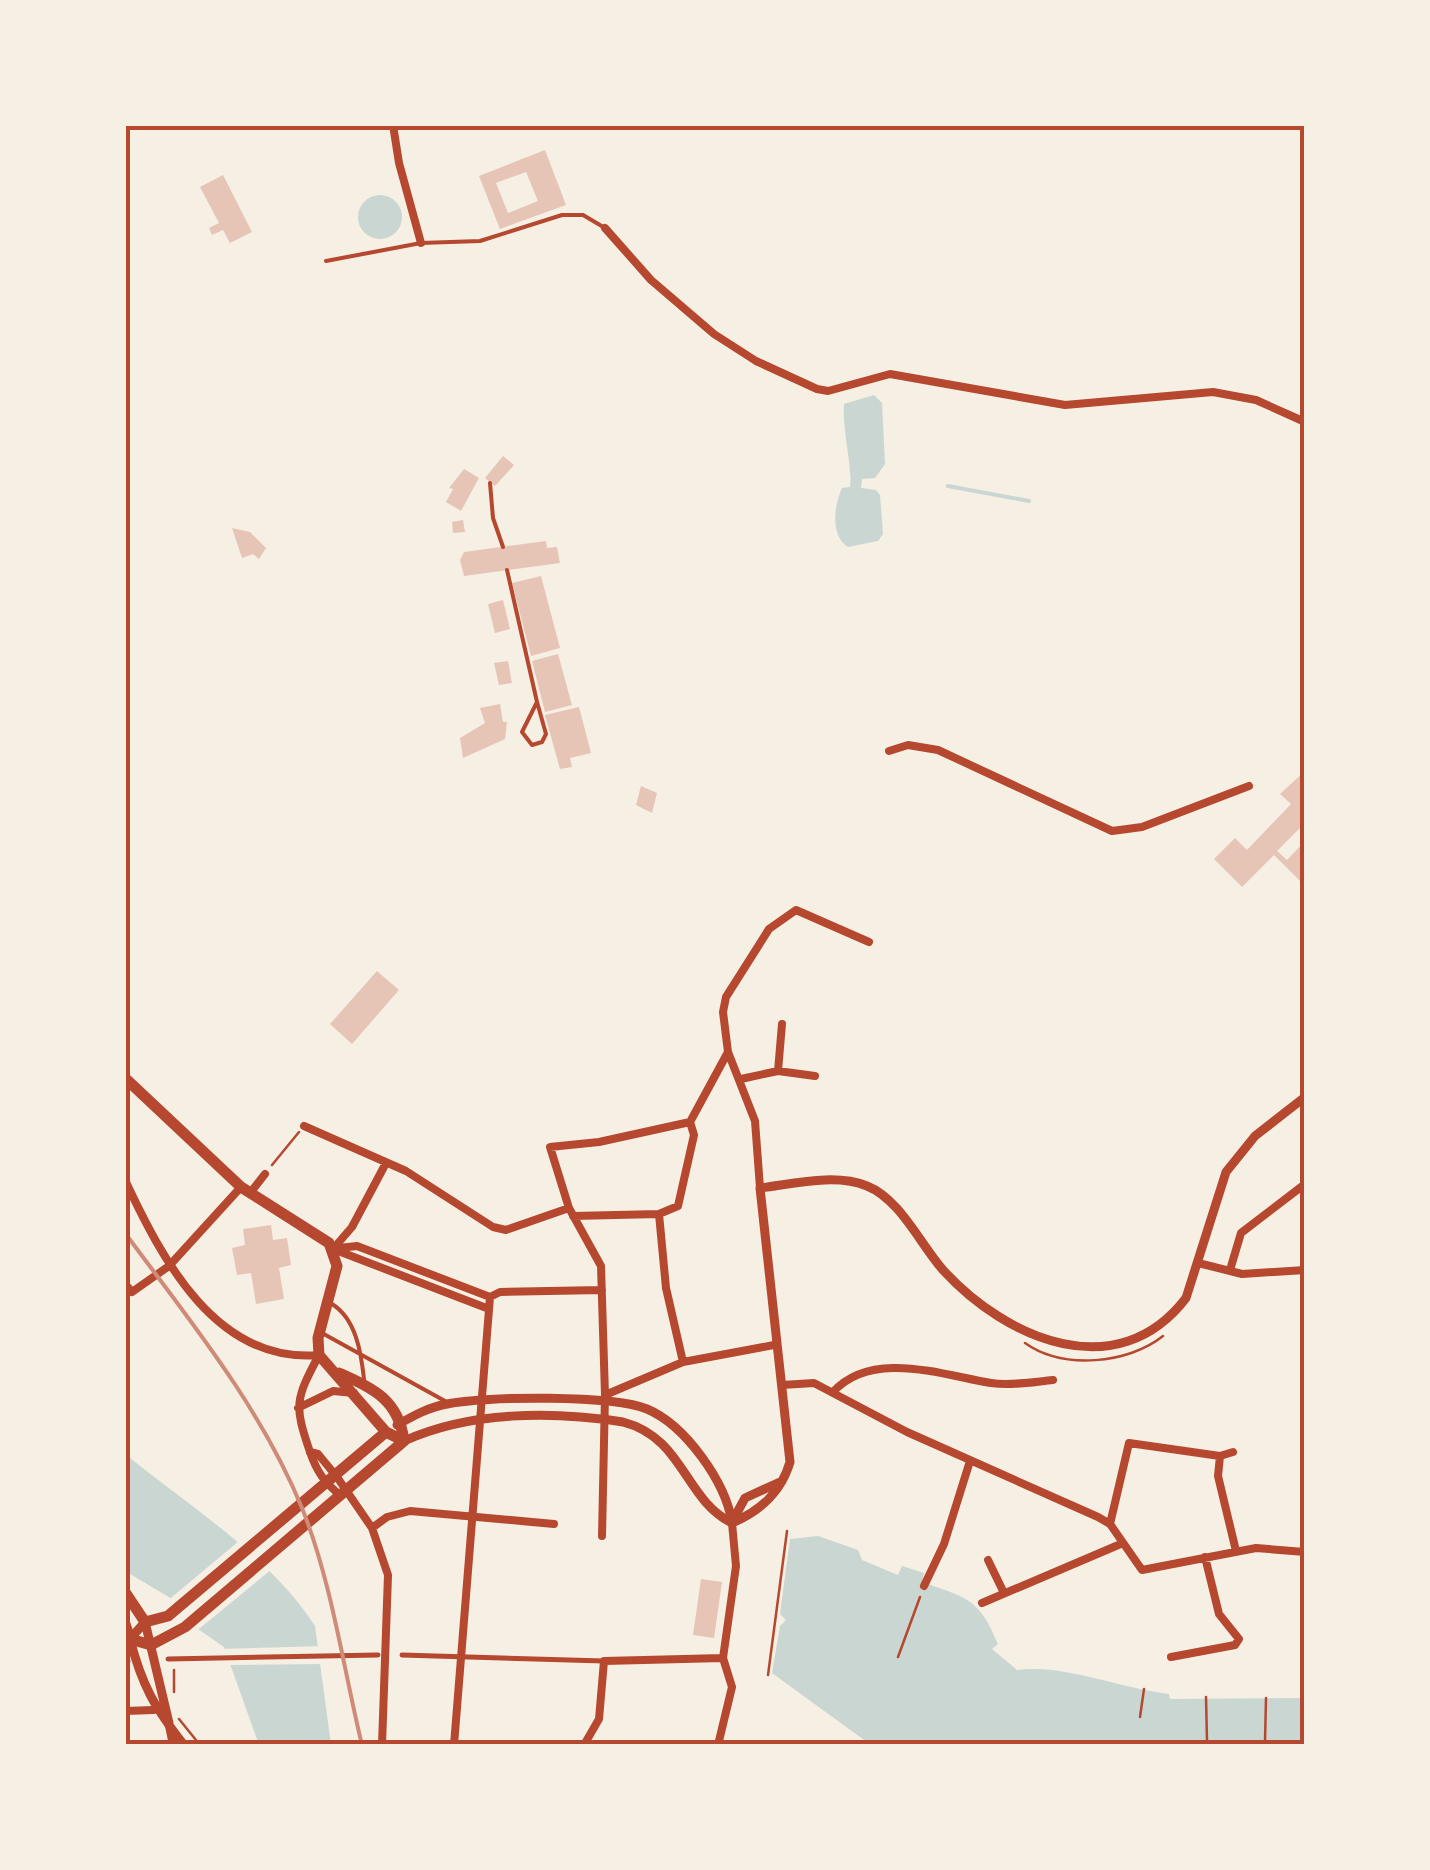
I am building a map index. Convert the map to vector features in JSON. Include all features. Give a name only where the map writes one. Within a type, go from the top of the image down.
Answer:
[{"type":"main road","points":[[125,1078],[245,1190],[323,1237],[333,1249],[337,1266],[319,1331],[319,1355],[359,1389],[394,1406],[404,1440]]},
{"type":"main road","points":[[359,1389],[386,1432],[404,1440]]},
{"type":"main road","points":[[125,1592],[145,1622],[174,1613],[386,1432]]},
{"type":"main road","points":[[125,1624],[130,1639],[151,1645],[186,1627],[364,1470],[404,1440]]},
{"type":"street","points":[[393,125],[398,163],[421,243]]},
{"type":"street","points":[[605,228],[651,280],[714,334],[756,361],[816,390],[828,392],[890,374],[1065,405],[1213,392],[1256,400],[1305,422]]},
{"type":"street","points":[[889,751],[908,745],[938,750],[1112,831],[1142,827],[1249,786]]},
{"type":"street","points":[[404,1440],[480,1419],[604,1419],[642,1427],[659,1439],[716,1516],[732,1523],[756,1512],[788,1470],[790,1448],[774,1346],[756,1121],[723,1033],[726,997],[780,918],[796,910],[869,942]]},
{"type":"street","points":[[778,1071],[782,1024]]},
{"type":"street","points":[[304,1126],[386,1163],[506,1230],[571,1212],[660,1214],[678,1206],[694,1135],[690,1122],[728,1052]]},
{"type":"street","points":[[741,1079],[778,1071],[815,1076]]},
{"type":"street","points":[[760,1188],[848,1182],[882,1196],[968,1294],[1000,1318],[1052,1342],[1113,1346],[1147,1336],[1165,1324],[1186,1298],[1226,1172],[1255,1136],[1305,1097]]},
{"type":"street","points":[[602,1536],[605,1398],[599,1259],[571,1212],[550,1147],[599,1142],[690,1122]]},
{"type":"street","points":[[333,1249],[352,1227],[386,1163]]},
{"type":"street","points":[[125,1284],[132,1292],[169,1266],[265,1174]]},
{"type":"street","points":[[125,1180],[169,1266],[231,1333],[277,1351],[319,1355],[304,1384],[298,1408],[302,1440],[312,1465],[372,1528],[388,1575],[382,1745]]},
{"type":"street","points":[[1230,1270],[1241,1233],[1305,1184]]},
{"type":"street","points":[[660,1214],[666,1288],[683,1362]]},
{"type":"street","points":[[333,1249],[357,1246],[490,1297],[500,1292],[602,1290]]},
{"type":"street","points":[[333,1249],[490,1309]]},
{"type":"street","points":[[1198,1263],[1230,1270],[1305,1270]]},
{"type":"street","points":[[454,1745],[490,1297]]},
{"type":"street","points":[[605,1398],[683,1362],[774,1346]]},
{"type":"street","points":[[833,1392],[876,1369],[920,1370],[994,1383],[1054,1380]]},
{"type":"street","points":[[782,1385],[814,1383],[970,1461],[1110,1524],[1142,1570],[1236,1551],[1305,1552]]},
{"type":"street","points":[[298,1408],[334,1391],[359,1389]]},
{"type":"street","points":[[386,1432],[449,1403],[482,1401],[605,1398],[644,1408],[667,1419],[716,1482],[729,1504],[732,1523],[736,1576],[723,1658],[732,1687],[718,1745]]},
{"type":"street","points":[[1110,1524],[1129,1444],[1220,1456],[1233,1452]]},
{"type":"street","points":[[1220,1456],[1218,1476],[1236,1551]]},
{"type":"street","points":[[924,1586],[944,1544],[970,1461]]},
{"type":"street","points":[[732,1523],[741,1501],[779,1484]]},
{"type":"street","points":[[372,1528],[401,1512],[554,1524]]},
{"type":"street","points":[[982,1603],[1123,1543]]},
{"type":"street","points":[[1171,1657],[1235,1645],[1239,1639],[1219,1614],[1205,1557]]},
{"type":"street","points":[[988,1560],[1004,1593]]},
{"type":"street","points":[[145,1622],[130,1639],[154,1710],[184,1745]]},
{"type":"street","points":[[145,1622],[173,1745]]},
{"type":"street","points":[[168,1659],[375,1655]]},
{"type":"street","points":[[402,1655],[604,1660],[723,1658]]},
{"type":"street","points":[[584,1745],[602,1703],[604,1660]]},
{"type":"street","points":[[125,1711],[154,1710]]},
{"type":"lane","points":[[326,261],[421,243],[480,241],[562,215],[583,216],[605,228]]},
{"type":"lane","points":[[490,483],[493,518],[503,547]]},
{"type":"lane","points":[[508,570],[546,734],[542,742],[532,745],[522,732],[536,702]]},
{"type":"lane","points":[[328,1302],[344,1312],[362,1356],[359,1389]]},
{"type":"lane","points":[[319,1331],[449,1403]]},
{"type":"path","points":[[265,1174],[304,1126]]},
{"type":"path","points":[[1019,1340],[1034,1349],[1082,1360],[1126,1354],[1164,1335]]},
{"type":"path","points":[[768,1675],[787,1531]]},
{"type":"path","points":[[898,1657],[924,1586]]},
{"type":"path","points":[[168,1659],[174,1664],[174,1704]]},
{"type":"path","points":[[1140,1716],[1144,1689]]},
{"type":"path","points":[[1206,1697],[1207,1740]]},
{"type":"path","points":[[1265,1742],[1266,1698]]},
{"type":"path","points":[[176,1712],[200,1745]]},
{"type":"shaded area","points":[[380,195],[395,202],[402,217],[395,232],[380,239],[365,232],[358,217],[365,202]]},
{"type":"shaded area","points":[[874,395],[882,403],[885,464],[875,478],[862,479],[861,488],[876,490],[880,495],[883,534],[878,541],[848,547],[838,535],[835,520],[842,488],[850,487],[844,404]]},
{"type":"shaded area","points":[[125,1454],[252,1555],[276,1577],[315,1626],[331,1745],[259,1745],[224,1647],[198,1629],[172,1599],[125,1571]]},
{"type":"shaded area","points":[[818,1536],[858,1550],[862,1560],[898,1575],[902,1566],[924,1573],[922,1582],[970,1602],[991,1629],[998,1644],[992,1649],[1017,1670],[1073,1673],[1169,1694],[1170,1699],[1305,1698],[1305,1745],[871,1745],[772,1673],[780,1626],[786,1620],[780,1614],[790,1539]]},
{"type":"pier","points":[[239,1541],[272,1569],[194,1633],[166,1602]]},
{"type":"pier","points":[[324,1646],[326,1664],[227,1665],[218,1649]]},
{"type":"building","points":[[545,150],[566,205],[500,229],[479,176]],"holes":[[[526,172],[538,201],[508,213],[496,183]]]},
{"type":"building","points":[[223,175],[252,232],[230,243],[223,230],[212,235],[209,228],[219,223],[200,187]]},
{"type":"building","points":[[503,456],[514,465],[495,486],[485,478]]},
{"type":"building","points":[[464,469],[479,478],[461,511],[446,502],[453,489],[449,488]]},
{"type":"building","points":[[463,520],[465,532],[453,533],[452,522]]},
{"type":"building","points":[[232,528],[250,532],[266,548],[259,559],[253,554],[242,558]]},
{"type":"building","points":[[546,541],[547,548],[557,547],[560,563],[464,576],[460,560],[464,552]]},
{"type":"building","points":[[541,576],[560,648],[531,656],[512,583]]},
{"type":"building","points":[[503,600],[510,629],[495,633],[488,604]]},
{"type":"building","points":[[558,654],[572,705],[545,712],[532,661]]},
{"type":"building","points":[[508,661],[512,683],[499,685],[494,663]]},
{"type":"building","points":[[500,704],[503,722],[507,722],[505,739],[463,758],[460,738],[485,723],[480,708]]},
{"type":"building","points":[[579,707],[591,753],[570,758],[572,767],[560,769],[545,715]]},
{"type":"building","points":[[1305,771],[1305,823],[1277,851],[1287,860],[1305,841],[1305,886],[1274,855],[1242,887],[1214,859],[1235,838],[1247,850],[1291,804],[1280,794]]},
{"type":"building","points":[[641,786],[657,793],[652,813],[636,805]]},
{"type":"building","points":[[377,971],[399,990],[352,1044],[330,1024]]},
{"type":"building","points":[[271,1225],[273,1240],[287,1238],[291,1265],[279,1268],[284,1299],[256,1304],[251,1273],[237,1275],[232,1248],[245,1245],[243,1229]]},
{"type":"building","points":[[701,1579],[722,1582],[714,1638],[693,1635]]},
{"type":"waterway","points":[[948,486],[1029,501]]},
{"type":"railway","points":[[125,1233],[245,1399],[285,1471],[321,1566],[362,1745]]}]
